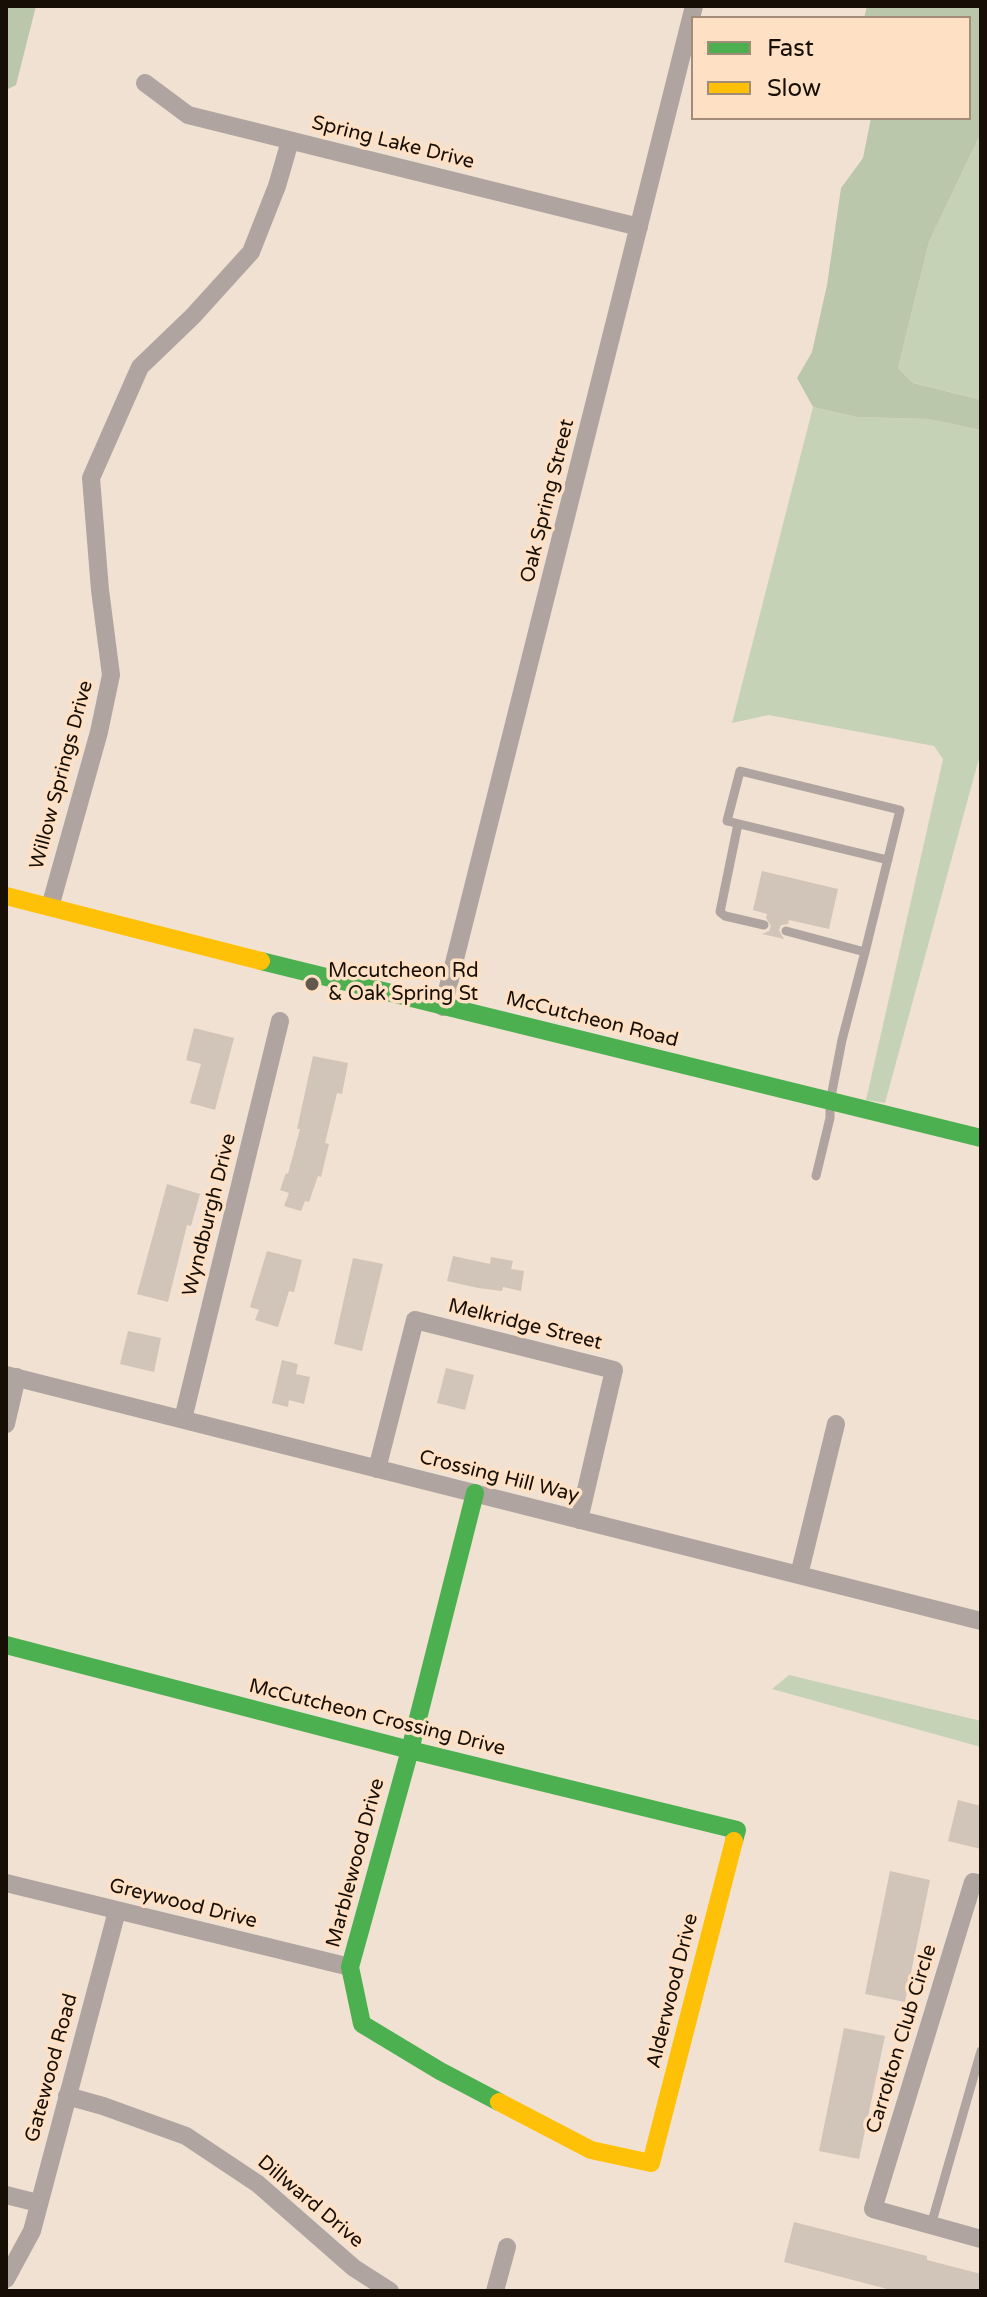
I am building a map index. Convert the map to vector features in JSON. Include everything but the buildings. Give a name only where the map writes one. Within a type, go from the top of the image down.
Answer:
[{"type":"street","name":"Oak Spring Street","points":[[443,1007],[691,18]]},
{"type":"street","name":"Spring Lake Drive","points":[[145,83],[188,115],[639,227]]},
{"type":"street","name":"Willow Springs Drive","points":[[50,907],[99,732],[111,675],[91,478],[140,367],[193,316],[251,252],[277,186],[290,141]]},
{"type":"street","name":"McCutcheon Road","points":[[6,896],[443,1007],[981,1138]]},
{"type":"street","name":"Wyndburgh Drive","points":[[183,1419],[280,1021]]},
{"type":"street","name":"Melkridge Street","points":[[377,1469],[415,1320],[614,1370],[579,1520]]},
{"type":"street","name":"Crossing Hill Way","points":[[12,1376],[981,1621]]},
{"type":"street","points":[[6,1424],[12,1376]]},
{"type":"street","points":[[799,1575],[836,1424]]},
{"type":"street","name":"Marblewood Drive","points":[[475,1493],[410,1750],[350,1967],[362,2024],[440,2071],[591,2150],[651,2163]]},
{"type":"street","name":"McCutcheon Crossing Drive","points":[[6,1645],[410,1750],[737,1830]]},
{"type":"street","name":"Alderwood Drive","points":[[651,2163],[737,1830]]},
{"type":"street","name":"Greywood Drive","points":[[6,1883],[350,1967]]},
{"type":"street","name":"Carrolton Club Circle","points":[[931,2225],[873,2209],[977,1883]]},
{"type":"street","name":"Gatewood Road","points":[[6,2279],[32,2231],[117,1911]]},
{"type":"street","name":"Dillward Drive","points":[[67,2096],[186,2136],[258,2184],[354,2268],[390,2291]]},
{"type":"street","points":[[6,2195],[38,2203]]},
{"type":"street","points":[[931,2225],[981,2239]]},
{"type":"street","points":[[495,2291],[507,2247]]},
{"type":"lane","points":[[816,1176],[830,1118],[830,1102],[842,1040],[865,952],[888,860],[900,810],[740,771],[727,821],[888,860]]},
{"type":"lane","points":[[738,824],[720,912],[725,916],[764,925]]},
{"type":"lane","points":[[786,931],[865,952]]},
{"type":"lane","points":[[931,2225],[981,2051]]},
{"type":"green space","points":[[6,6],[36,6],[16,85],[6,90]]},
{"type":"green space","points":[[867,6],[981,6],[981,137],[929,242],[898,368],[913,383],[981,400],[981,430],[928,419],[857,417],[813,407],[797,378],[812,352],[827,285],[841,188],[863,158],[871,120],[971,120],[971,16],[864,16]]},
{"type":"green space","points":[[981,137],[981,400],[913,383],[898,368],[929,242]]},
{"type":"green space","points":[[813,407],[857,417],[928,419],[981,430],[981,751],[885,1103],[866,1100],[943,759],[934,746],[769,715],[732,723]]},
{"type":"green space","points":[[789,1675],[981,1721],[981,1747],[772,1689]]},
{"type":"traffic: fast","points":[[261,961],[981,1138]]},
{"type":"traffic: fast","points":[[475,1493],[410,1750],[350,1967],[362,2024],[499,2102]]},
{"type":"traffic: fast","points":[[6,1645],[410,1750],[737,1830],[734,1841]]},
{"type":"traffic: slow","points":[[6,896],[261,961]]},
{"type":"traffic: slow","points":[[499,2102],[591,2150],[651,2163],[734,1841]]},
{"type":"place","name":"Mccutcheon Rd & Oak Spring St","points":[[312,984]]}]
